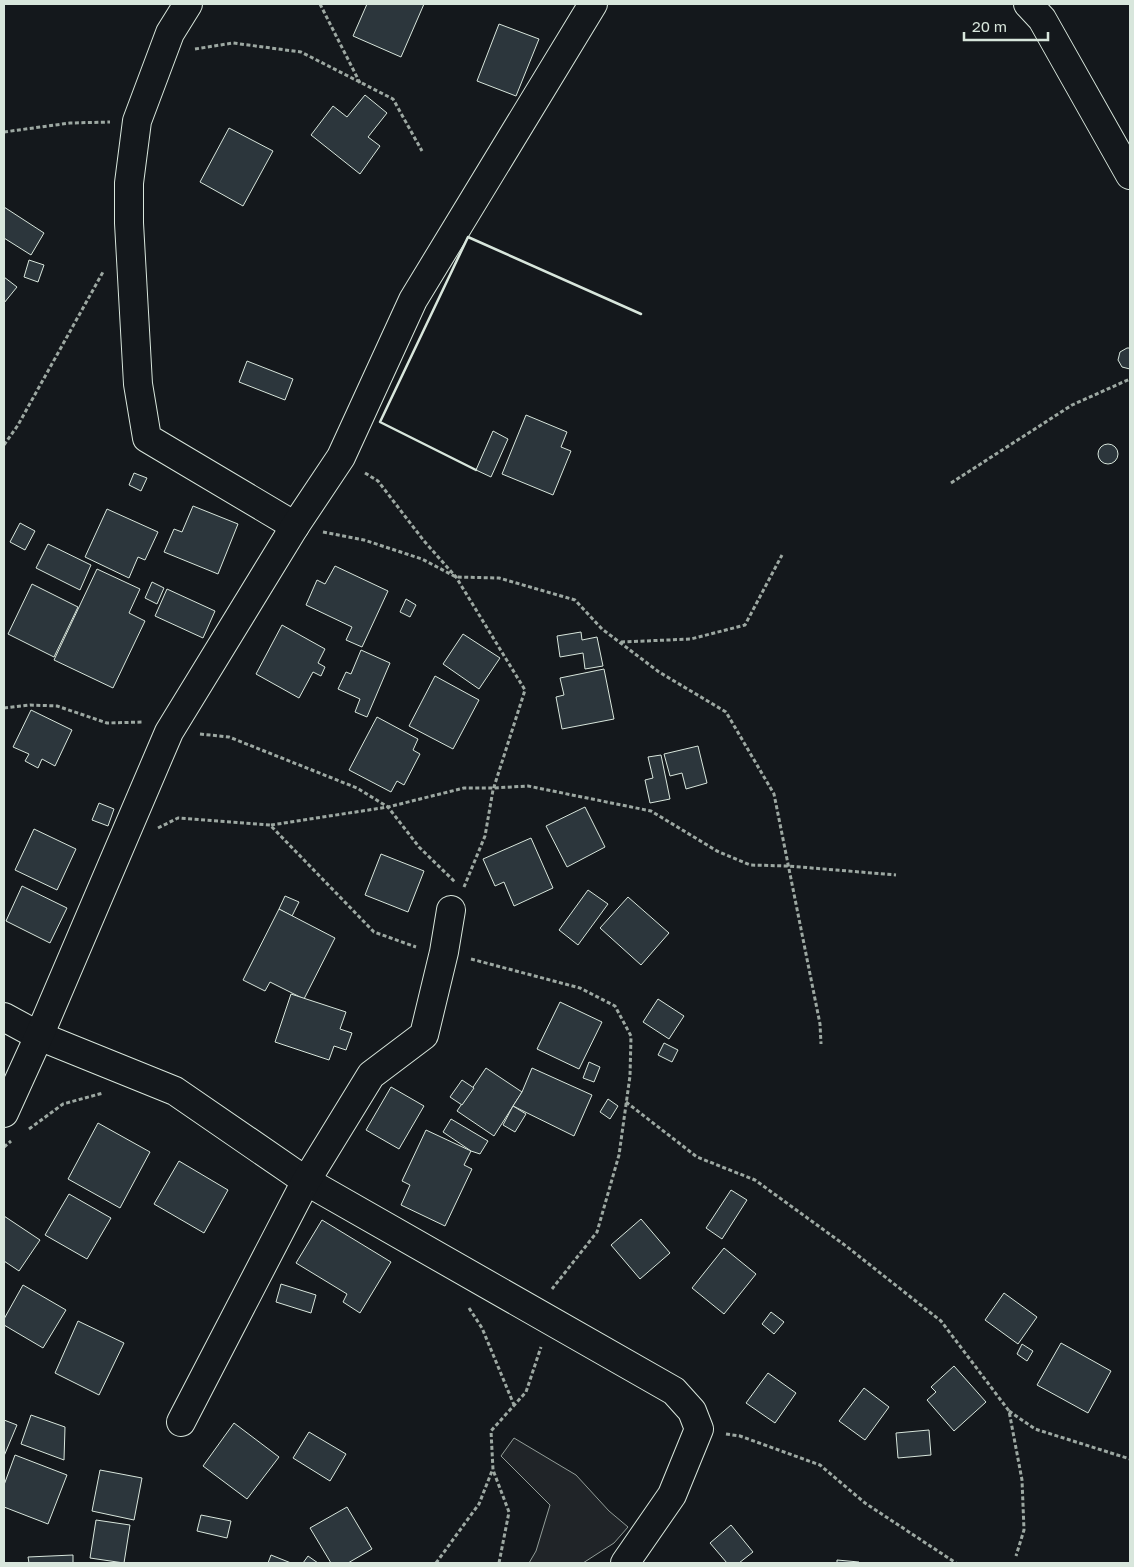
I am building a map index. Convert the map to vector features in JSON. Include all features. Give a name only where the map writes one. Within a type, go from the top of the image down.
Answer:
[{"type":"street","points":[[188,4],[170,33],[137,121],[128,182],[138,384],[147,438],[296,526]]},
{"type":"street","points":[[4,1113],[39,1036],[169,732],[296,526],[341,458],[413,300],[593,4]]},
{"type":"street","points":[[1028,4],[1042,19],[1130,175]]},
{"type":"street","points":[[181,1422],[306,1182],[371,1075],[424,1035],[444,952],[451,910]]},
{"type":"street","points":[[4,1017],[39,1036],[175,1091],[306,1182],[674,1391],[692,1411],[699,1429],[672,1495],[625,1563]]},
{"type":"path","points":[[320,4],[360,83]]},
{"type":"path","points":[[162,54],[232,43],[301,52],[393,99],[422,151]]},
{"type":"path","points":[[4,132],[70,123],[137,121]]},
{"type":"path","points":[[4,445],[18,425],[105,266]]},
{"type":"path","points":[[951,484],[1072,405],[1130,379]]},
{"type":"path","points":[[4,708],[30,705],[57,706],[106,723],[155,722],[169,732],[229,737],[357,788],[388,807],[419,847],[463,890],[485,836],[494,788],[525,690],[456,577],[424,541],[378,481],[341,458]]},
{"type":"path","points":[[296,526],[364,540],[422,559],[456,577],[499,578],[576,600],[602,629],[659,672],[726,712],[774,794],[820,1024],[821,1044]]},
{"type":"path","points":[[620,642],[691,639],[745,625],[782,555]]},
{"type":"path","points":[[118,851],[178,818],[270,825],[388,807],[464,788],[528,786],[651,811],[717,851],[750,865],[788,866],[896,875]]},
{"type":"path","points":[[270,825],[374,932],[411,946],[444,952],[580,988],[615,1006],[631,1036],[630,1076],[619,1155],[597,1232],[543,1316],[526,1392],[491,1431],[493,1470],[509,1512],[499,1563]]},
{"type":"path","points":[[26,1131],[63,1104],[111,1090]]},
{"type":"path","points":[[626,1101],[697,1157],[755,1180],[846,1246],[941,1321],[1009,1411],[1036,1429],[1130,1459]]},
{"type":"path","points":[[4,1147],[18,1136]]},
{"type":"path","points":[[466,1303],[482,1328],[514,1405]]},
{"type":"path","points":[[1009,1411],[1022,1480],[1024,1520],[1024,1530],[1016,1556]]},
{"type":"path","points":[[699,1429],[740,1436],[820,1465],[865,1504],[956,1563]]},
{"type":"path","points":[[436,1563],[479,1504],[493,1470]]},
{"type":"shaded area","points":[[514,1438],[576,1475],[609,1511],[628,1527],[614,1543],[583,1563],[529,1563],[536,1551],[550,1505],[501,1456]]},
{"type":"building","points":[[367,4],[424,4],[401,57],[353,36]]},
{"type":"building","points":[[499,24],[539,39],[516,96],[477,81]]},
{"type":"building","points":[[365,95],[387,113],[368,137],[380,146],[360,174],[311,135],[333,106],[347,117]]},
{"type":"building","points":[[229,128],[273,151],[243,206],[200,182]]},
{"type":"building","points":[[4,207],[44,233],[31,255],[4,238]]},
{"type":"building","points":[[29,260],[44,265],[38,282],[24,277]]},
{"type":"building","points":[[4,277],[17,287],[4,303]]},
{"type":"building","points":[[1130,348],[1130,369],[1122,367],[1118,360],[1120,352]]},
{"type":"building","points":[[247,361],[293,379],[285,400],[239,382]]},
{"type":"building","points":[[526,415],[567,432],[561,447],[571,451],[553,495],[502,474]]},
{"type":"building","points":[[493,431],[508,439],[491,477],[476,470]]},
{"type":"building","points":[[1108,444],[1115,447],[1118,454],[1115,461],[1108,464],[1101,461],[1098,454],[1101,447]]},
{"type":"building","points":[[134,473],[147,478],[141,491],[129,485]]},
{"type":"building","points":[[193,506],[238,524],[218,574],[164,552],[174,529],[182,532]]},
{"type":"building","points":[[107,509],[158,532],[145,560],[138,557],[129,578],[85,557]]},
{"type":"building","points":[[20,523],[35,531],[25,550],[10,542]]},
{"type":"building","points":[[48,544],[91,565],[80,590],[36,568]]},
{"type":"building","points":[[335,566],[388,591],[362,647],[346,640],[352,627],[306,605],[317,580],[325,584]]},
{"type":"building","points":[[97,569],[140,589],[129,613],[145,621],[113,688],[54,660]]},
{"type":"building","points":[[152,582],[164,588],[157,604],[145,598]]},
{"type":"building","points":[[32,584],[78,607],[54,657],[8,634]]},
{"type":"building","points":[[167,589],[215,611],[203,638],[155,616]]},
{"type":"building","points":[[406,599],[416,605],[410,617],[400,612]]},
{"type":"building","points":[[282,625],[325,649],[318,663],[325,667],[321,676],[313,672],[299,698],[256,674]]},
{"type":"building","points":[[581,632],[582,640],[597,637],[603,666],[585,669],[583,653],[560,657],[557,636]]},
{"type":"building","points":[[463,634],[500,658],[479,689],[443,664]]},
{"type":"building","points":[[361,650],[390,663],[367,717],[355,712],[360,699],[338,689],[346,672],[351,674]]},
{"type":"building","points":[[604,669],[614,719],[562,729],[556,697],[564,695],[560,678]]},
{"type":"building","points":[[435,676],[479,700],[453,749],[409,726]]},
{"type":"building","points":[[31,710],[72,730],[55,766],[42,759],[38,768],[25,761],[29,754],[13,747]]},
{"type":"building","points":[[377,717],[418,739],[413,750],[420,754],[404,785],[397,781],[391,792],[349,770]]},
{"type":"building","points":[[698,746],[707,783],[686,789],[682,773],[670,776],[664,754]]},
{"type":"building","points":[[661,755],[670,799],[650,803],[645,780],[653,778],[648,757]]},
{"type":"building","points":[[99,803],[114,809],[108,826],[92,820]]},
{"type":"building","points":[[585,807],[605,847],[567,867],[546,826]]},
{"type":"building","points":[[34,829],[76,849],[57,890],[15,870]]},
{"type":"building","points":[[531,838],[553,888],[514,906],[504,882],[495,886],[483,859]]},
{"type":"building","points":[[381,854],[424,871],[408,912],[365,895]]},
{"type":"building","points":[[22,886],[67,908],[50,943],[6,921]]},
{"type":"building","points":[[588,890],[608,904],[578,945],[559,930]]},
{"type":"building","points":[[285,896],[299,902],[292,916],[279,909]]},
{"type":"building","points":[[628,897],[669,933],[641,965],[600,928]]},
{"type":"building","points":[[279,909],[335,938],[304,999],[270,982],[265,991],[243,980]]},
{"type":"building","points":[[291,994],[346,1012],[340,1029],[352,1033],[346,1050],[334,1046],[329,1060],[275,1042]]},
{"type":"building","points":[[658,999],[684,1016],[669,1039],[643,1022]]},
{"type":"building","points":[[560,1002],[602,1022],[579,1069],[537,1049]]},
{"type":"building","points":[[664,1043],[678,1050],[672,1062],[658,1055]]},
{"type":"building","points":[[589,1062],[600,1067],[594,1082],[583,1078]]},
{"type":"building","points":[[486,1068],[522,1092],[494,1136],[457,1111]]},
{"type":"building","points":[[532,1068],[592,1095],[574,1136],[513,1106],[522,1092]]},
{"type":"building","points":[[462,1080],[474,1088],[462,1105],[450,1097]]},
{"type":"building","points":[[391,1087],[424,1106],[399,1149],[366,1130]]},
{"type":"building","points":[[608,1099],[618,1106],[610,1119],[600,1112]]},
{"type":"building","points":[[513,1106],[526,1114],[515,1132],[503,1125]]},
{"type":"building","points":[[451,1119],[488,1141],[480,1154],[471,1151],[443,1132]]},
{"type":"building","points":[[98,1123],[150,1152],[120,1208],[68,1179]]},
{"type":"building","points":[[426,1130],[471,1151],[464,1165],[472,1169],[445,1226],[401,1205],[410,1185],[402,1181]]},
{"type":"building","points":[[179,1161],[228,1190],[204,1233],[154,1204]]},
{"type":"building","points":[[731,1190],[747,1200],[722,1239],[706,1228]]},
{"type":"building","points":[[69,1194],[111,1218],[87,1259],[45,1235]]},
{"type":"building","points":[[4,1216],[40,1240],[19,1271],[4,1261]]},
{"type":"building","points":[[641,1219],[670,1253],[640,1279],[611,1245]]},
{"type":"building","points":[[322,1220],[391,1262],[360,1313],[343,1302],[347,1294],[296,1263]]},
{"type":"building","points":[[724,1248],[756,1274],[724,1314],[692,1288]]},
{"type":"building","points":[[281,1284],[316,1295],[311,1313],[276,1302]]},
{"type":"building","points":[[23,1285],[66,1310],[43,1348],[4,1325],[4,1319]]},
{"type":"building","points":[[1004,1293],[1037,1317],[1018,1344],[985,1320]]},
{"type":"building","points":[[771,1312],[784,1322],[774,1334],[762,1324]]},
{"type":"building","points":[[78,1321],[124,1343],[99,1395],[55,1373]]},
{"type":"building","points":[[1061,1343],[1111,1371],[1088,1413],[1037,1385]]},
{"type":"building","points":[[1022,1344],[1033,1351],[1027,1361],[1017,1354]]},
{"type":"building","points":[[954,1366],[986,1402],[954,1431],[927,1400],[936,1392],[931,1387]]},
{"type":"building","points":[[768,1373],[796,1393],[775,1423],[746,1403]]},
{"type":"building","points":[[864,1388],[889,1407],[865,1440],[839,1421]]},
{"type":"building","points":[[31,1415],[65,1427],[64,1460],[21,1444]]},
{"type":"building","points":[[4,1420],[17,1425],[4,1456]]},
{"type":"building","points":[[234,1423],[279,1457],[247,1499],[203,1466]]},
{"type":"building","points":[[929,1430],[931,1455],[898,1458],[896,1433]]},
{"type":"building","points":[[309,1432],[346,1454],[330,1481],[293,1458]]},
{"type":"building","points":[[15,1455],[67,1475],[48,1524],[4,1507],[4,1485]]},
{"type":"building","points":[[100,1470],[142,1478],[134,1520],[92,1511]]},
{"type":"building","points":[[347,1507],[372,1549],[348,1563],[331,1563],[310,1528]]},
{"type":"building","points":[[201,1515],[231,1521],[227,1538],[197,1531]]},
{"type":"building","points":[[96,1520],[130,1525],[124,1563],[90,1558]]},
{"type":"building","points":[[731,1525],[753,1552],[739,1563],[727,1563],[710,1543]]},
{"type":"building","points":[[73,1555],[73,1563],[29,1563],[28,1557]]},
{"type":"building","points":[[271,1555],[291,1563],[268,1563]]},
{"type":"building","points":[[308,1556],[318,1563],[303,1563]]},
{"type":"building","points":[[837,1560],[859,1562],[859,1563],[837,1563]]},
{"type":"wall","points":[[476,470],[380,422],[468,237],[641,314]]}]
